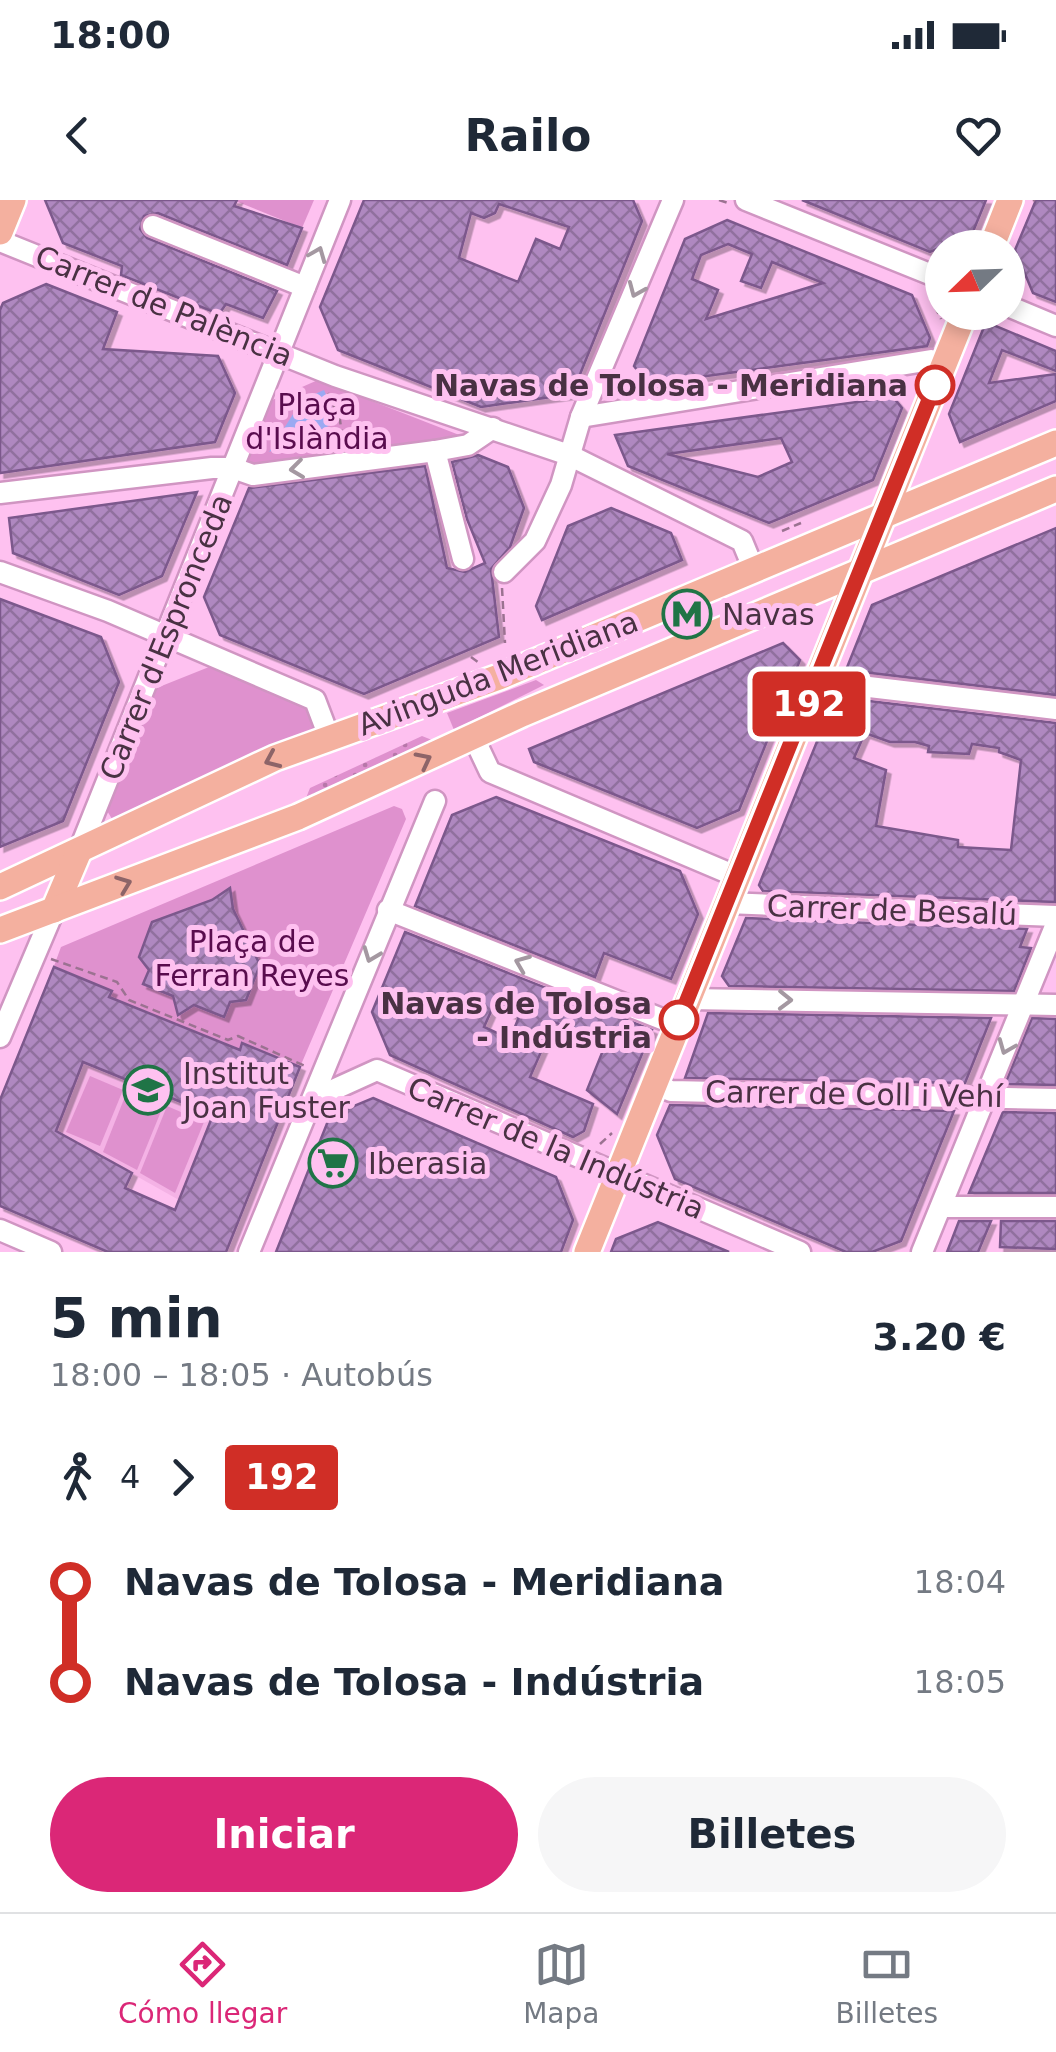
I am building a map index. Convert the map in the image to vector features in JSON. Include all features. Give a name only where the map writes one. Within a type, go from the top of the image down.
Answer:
[{"type":"main road","points":[[0,232],[13,200]]},
{"type":"main road","points":[[998,230],[1010,200]]},
{"type":"main road","points":[[586,1252],[862,570],[950,330]]},
{"type":"main road","name":"Avinguda Meridiana","points":[[0,888],[329,737],[499,677],[1056,442]]},
{"type":"main road","name":"Avinguda Meridiana","points":[[0,930],[298,817],[1056,489]]},
{"type":"main road","points":[[54,910],[80,851]]},
{"type":"street","name":"Carrer d'Espronceda","points":[[80,851],[340,200]]},
{"type":"street","points":[[503,577],[534,541],[561,486],[580,416],[673,200]]},
{"type":"street","points":[[746,200],[925,279]]},
{"type":"street","points":[[153,226],[305,288]]},
{"type":"street","name":"Carrer de Palència","points":[[0,241],[279,352],[569,455],[742,540],[754,570]]},
{"type":"street","points":[[1025,313],[1056,326]]},
{"type":"street","points":[[580,416],[931,360]]},
{"type":"street","points":[[0,493],[233,468],[249,475],[346,463],[468,445],[492,428]]},
{"type":"street","points":[[435,451],[463,559]]},
{"type":"street","points":[[0,572],[315,700],[329,737]]},
{"type":"street","points":[[818,681],[1056,709]]},
{"type":"street","points":[[475,741],[490,772],[738,877]]},
{"type":"street","points":[[249,1252],[436,801]]},
{"type":"street","name":"Carrer de Besalú","points":[[727,903],[1056,916]]},
{"type":"street","points":[[0,1037],[54,910]]},
{"type":"street","points":[[388,910],[677,1025]]},
{"type":"street","points":[[922,1252],[1056,924]]},
{"type":"street","points":[[688,999],[1056,1004]]},
{"type":"street","name":"Carrer de la Indústria","points":[[314,1099],[377,1070],[800,1252]]},
{"type":"street","name":"Carrer de Coll i Vehí","points":[[653,1084],[671,1091],[1056,1099]]},
{"type":"street","points":[[940,1206],[1056,1207]]},
{"type":"street","points":[[0,1230],[50,1252]]},
{"type":"path","points":[[326,387],[340,420],[346,463]]},
{"type":"path","points":[[782,530],[801,523]]},
{"type":"path","points":[[503,577],[505,643]]},
{"type":"path","points":[[471,656],[479,663]]},
{"type":"path","points":[[47,957],[117,982],[129,1000],[228,1040],[238,1036],[324,1075]]},
{"type":"shaded area","name":"Institut Joan Fuster","points":[[109,997],[240,1049],[179,1200],[56,1131]]},
{"type":"green space","points":[[233,200],[314,200],[302,228]]},
{"type":"green space","name":"Plaça d'Islàndia","points":[[318,380],[467,438],[243,469],[270,401]]},
{"type":"green space","points":[[209,667],[311,711],[317,728],[120,821],[112,819],[106,809],[154,689]]},
{"type":"green space","points":[[536,680],[544,685],[454,730],[447,713]]},
{"type":"green space","points":[[422,736],[432,740],[306,798],[310,788]]},
{"type":"green space","name":"Plaça de Ferran Reyes","points":[[394,806],[402,809],[406,819],[300,1067],[243,1044],[240,1049],[109,997],[111,990],[54,966],[61,947]]},
{"type":"green space","points":[[90,1076],[123,1090],[100,1146],[66,1132]]},
{"type":"green space","points":[[128,1089],[164,1104],[137,1170],[103,1152]]},
{"type":"green space","points":[[167,1106],[204,1122],[175,1193],[140,1173]]},
{"type":"water","points":[[324,390],[338,422],[269,452],[295,411],[307,407],[308,397]]},
{"type":"building","points":[[45,200],[237,200],[234,206],[302,228],[287,265],[158,213],[144,216],[140,229],[147,238],[277,291],[263,318],[226,304],[219,314],[121,275],[122,266],[63,243]]},
{"type":"building","points":[[364,200],[633,200],[642,221],[572,394],[481,407],[338,350],[320,307]],"holes":[[[499,204],[569,227],[560,249],[536,239],[518,282],[459,258],[471,213],[484,218],[495,213]]]},
{"type":"building","points":[[802,200],[986,200],[974,230],[925,230],[925,250]]},
{"type":"building","points":[[1036,200],[1056,200],[1056,302],[1033,293],[1025,274],[1023,230]]},
{"type":"building","points":[[727,220],[912,295],[930,338],[927,346],[648,384],[634,366],[685,239]],"holes":[[[728,244],[752,254],[741,281],[761,288],[772,262],[823,283],[706,319],[718,290],[692,279],[701,255]]]},
{"type":"building","points":[[46,284],[117,312],[103,349],[218,356],[235,393],[215,442],[0,473],[0,310],[3,303]]},
{"type":"building","points":[[983,330],[1005,330],[1056,351],[1056,371],[1002,350],[989,383],[1056,374],[1056,401],[960,442],[949,414]]},
{"type":"building","points":[[893,397],[902,408],[873,480],[769,523],[628,466],[615,435]],"holes":[[[781,438],[792,462],[758,477],[667,454]]]},
{"type":"building","points":[[478,455],[508,467],[524,508],[510,547],[491,569],[499,637],[364,694],[220,635],[204,597],[249,488],[425,466],[447,568],[465,572],[485,563],[467,519],[452,462]]},
{"type":"building","points":[[197,492],[162,576],[119,595],[13,553],[9,518]]},
{"type":"building","points":[[611,508],[671,533],[682,560],[542,620],[536,606],[568,526]]},
{"type":"building","points":[[1056,528],[1056,695],[846,670],[872,605]]},
{"type":"building","points":[[0,599],[101,637],[119,682],[63,821],[0,847]]},
{"type":"building","points":[[783,643],[800,660],[739,810],[697,828],[534,762],[529,749]]},
{"type":"building","points":[[835,697],[1056,723],[1055,902],[763,891],[759,885]],"holes":[[[865,733],[890,742],[915,742],[929,746],[928,752],[969,754],[972,744],[999,748],[999,752],[1021,760],[1011,850],[958,847],[958,840],[876,826],[886,770],[854,758]]]},
{"type":"building","points":[[496,797],[680,871],[698,914],[671,979],[604,953],[595,977],[415,906],[452,815]]},
{"type":"building","points":[[230,888],[233,909],[260,965],[246,1000],[230,1002],[224,1017],[194,1005],[178,1015],[173,996],[143,984],[149,970],[139,957],[152,922],[212,900]]},
{"type":"building","points":[[746,918],[1027,929],[1020,947],[1031,948],[1014,991],[729,986],[722,976]]},
{"type":"building","points":[[405,932],[652,1030],[617,1114],[587,1090],[606,1043],[554,1022],[530,1077],[593,1104],[584,1131],[573,1137],[390,1055],[372,1012]],"holes":[[[493,1007],[519,1017],[510,1039],[484,1027]]]},
{"type":"building","points":[[54,967],[112,991],[109,997],[240,1050],[242,1043],[300,1067],[226,1252],[108,1252],[0,1206],[0,1100]],"holes":[[[83,1062],[213,1115],[175,1210],[125,1188],[132,1173],[56,1131]]]},
{"type":"building","points":[[708,1013],[991,1018],[965,1083],[685,1078]]},
{"type":"building","points":[[1032,1018],[1056,1019],[1056,1085],[1005,1084]]},
{"type":"building","points":[[373,1098],[556,1177],[573,1220],[561,1252],[276,1252],[330,1116]]},
{"type":"building","points":[[670,1105],[954,1111],[901,1241],[872,1252],[846,1252],[675,1179],[657,1135]]},
{"type":"building","points":[[1003,1112],[1056,1113],[1056,1193],[969,1193]]},
{"type":"building","points":[[959,1221],[991,1221],[978,1252],[947,1252]]},
{"type":"building","points":[[1001,1221],[1056,1221],[1056,1249],[1000,1247]]},
{"type":"building","points":[[658,1222],[729,1252],[611,1252],[616,1239]]},
{"type":"bus line","name":"192","points":[[679,1020],[935,385]]},
{"type":"place","name":"Navas de Tolosa - Meridiana","points":[[935,385]]},
{"type":"place","name":"Navas","points":[[687,614]]},
{"type":"place","name":"Navas de Tolosa - Indústria","points":[[679,1020]]},
{"type":"place","name":"Institut Joan Fuster","points":[[148,1090]]},
{"type":"place","name":"Iberasia","points":[[333,1163]]}]
